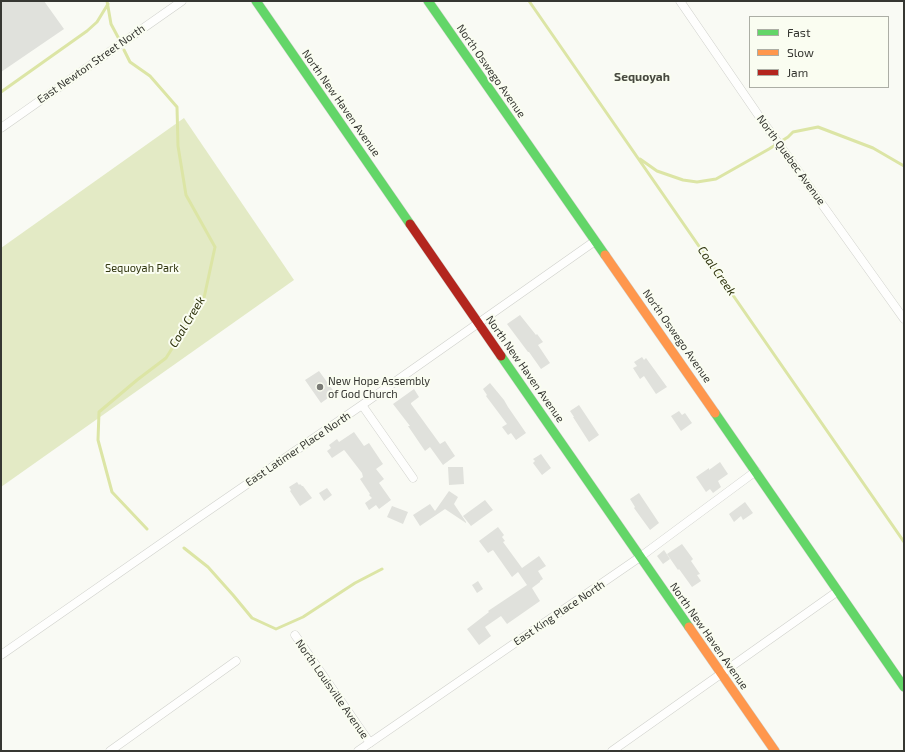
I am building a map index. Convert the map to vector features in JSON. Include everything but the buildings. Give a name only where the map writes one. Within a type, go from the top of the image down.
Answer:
[{"type":"street","name":"East Newton Street North","points":[[1,128],[182,1]]},
{"type":"street","name":"North New Haven Avenue","points":[[256,1],[478,324],[775,751]]},
{"type":"street","name":"North Oswego Avenue","points":[[428,1],[756,471],[904,687]]},
{"type":"street","name":"North Quebec Avenue","points":[[680,1],[761,119],[904,319]]},
{"type":"street","name":"East Latimer Place North","points":[[1,655],[595,242]]},
{"type":"street","points":[[362,405],[413,478]]},
{"type":"street","name":"East King Place North","points":[[358,751],[640,557],[756,471]]},
{"type":"street","points":[[612,751],[720,673],[838,591]]},
{"type":"street","name":"North Louisville Avenue","points":[[295,635],[370,743]]},
{"type":"street","points":[[110,751],[236,661]]},
{"type":"green space","name":"Sequoyah Park","points":[[184,118],[294,280],[1,487],[1,248]]},
{"type":"waterway","name":"Coal Creek","points":[[107,1],[111,24],[119,39]]},
{"type":"waterway","name":"Coal Creek","points":[[529,1],[904,542]]},
{"type":"waterway","points":[[1,92],[87,31],[97,22],[108,4]]},
{"type":"waterway","name":"Coal Creek","points":[[124,50],[130,62],[150,76],[177,107],[178,146],[186,195],[215,247],[204,298],[166,358],[99,412],[98,440],[112,492],[147,529]]},
{"type":"waterway","points":[[640,159],[657,171],[683,180],[697,182],[716,179],[769,149],[793,132],[818,127],[873,148],[904,166]]},
{"type":"waterway","name":"Coal Creek","points":[[184,548],[208,567],[252,618],[276,629],[303,617],[355,583],[382,569]]},
{"type":"traffic: fast","points":[[256,1],[410,224]]},
{"type":"traffic: fast","points":[[428,1],[605,255]]},
{"type":"traffic: fast","points":[[501,356],[689,627]]},
{"type":"traffic: fast","points":[[715,413],[904,687]]},
{"type":"traffic: slow","points":[[605,255],[715,413]]},
{"type":"traffic: slow","points":[[689,627],[775,751]]},
{"type":"traffic: jam","points":[[410,224],[501,356]]},
{"type":"place","name":"New Hope Assembly of God Church","points":[[320,387]]},
{"type":"district","name":"Sequoyah","points":[[642,77]]}]
